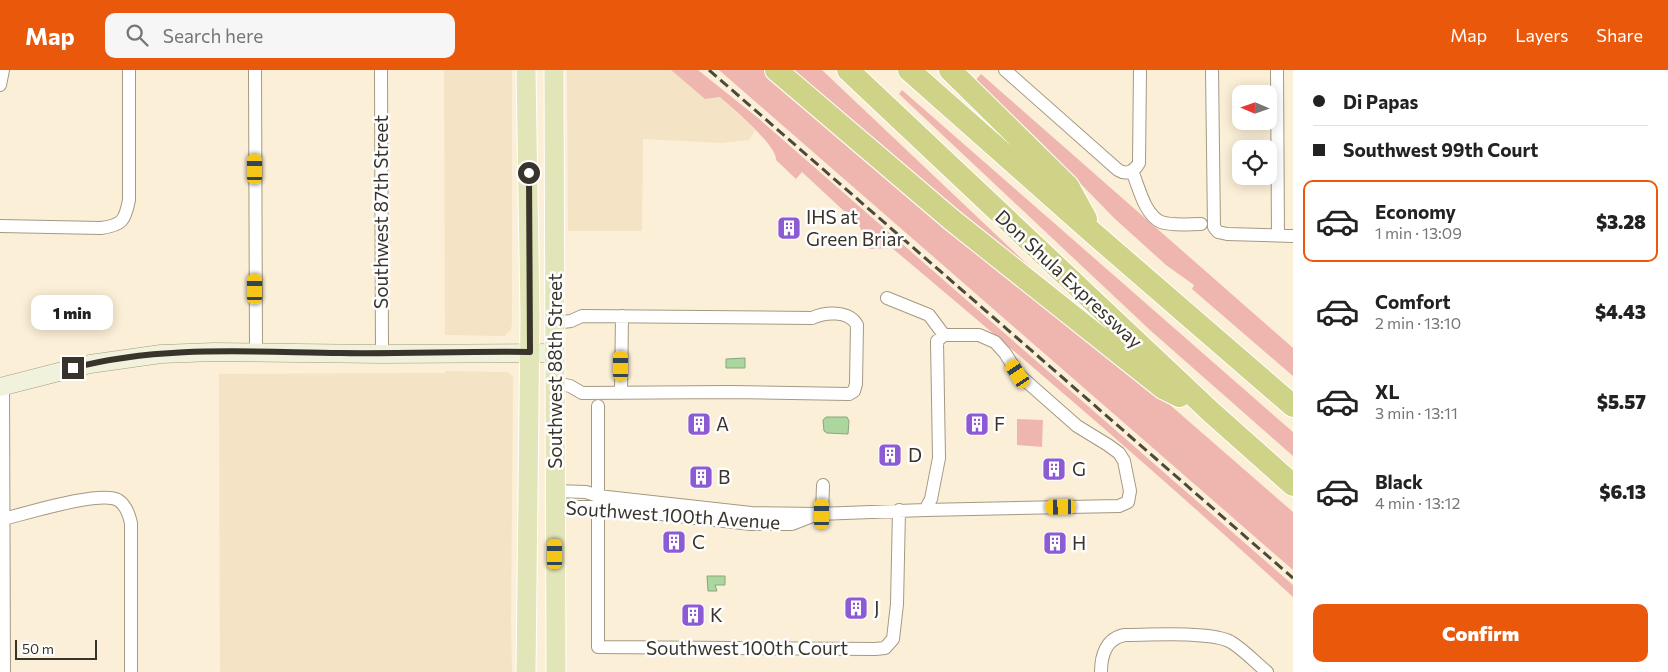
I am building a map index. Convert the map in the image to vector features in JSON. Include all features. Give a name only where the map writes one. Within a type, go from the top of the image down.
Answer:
[{"type":"highway","points":[[776,70],[952,220],[1164,388],[1211,412]]},
{"type":"highway","name":"Don Shula Expressway","points":[[848,70],[1211,412],[1293,485]]},
{"type":"highway","points":[[909,70],[1093,233],[1293,406]]},
{"type":"highway","points":[[950,70],[1068,186],[1093,233]]},
{"type":"main road","name":"Southwest 88th Street","points":[[526,70],[530,352],[526,672]]},
{"type":"main road","points":[[531,70],[542,82],[554,78]]},
{"type":"main road","name":"Southwest 88th Street","points":[[554,78],[556,672]]},
{"type":"street","points":[[0,85],[3,70]]},
{"type":"street","points":[[0,226],[101,228],[120,223],[125,217],[129,200],[129,70]]},
{"type":"street","points":[[255,70],[256,352]]},
{"type":"street","name":"Southwest 87th Street","points":[[381,70],[382,354]]},
{"type":"street","points":[[1005,70],[1118,170],[1124,173],[1132,171],[1137,166],[1139,160],[1140,70]]},
{"type":"street","points":[[1212,70],[1214,228],[1218,232],[1227,234],[1293,236]]},
{"type":"street","points":[[1277,70],[1278,235]]},
{"type":"street","points":[[1132,171],[1148,208],[1157,219],[1168,223],[1201,224]]},
{"type":"street","points":[[887,298],[929,315],[944,335],[937,342],[939,458],[931,498],[925,510]]},
{"type":"street","points":[[554,323],[571,321],[582,316],[812,318],[820,315],[844,315],[852,318],[858,325],[856,384],[854,391],[851,393],[582,393],[570,386],[555,383]]},
{"type":"street","points":[[621,393],[622,316]]},
{"type":"street","name":"Southwest 100th Avenue","points":[[555,499],[751,512],[820,514],[898,510],[1119,506],[1128,502],[1130,491],[1124,461],[1119,453],[1108,444],[1077,426],[1018,374],[995,342],[979,335],[944,335]]},
{"type":"street","points":[[4,672],[1,387],[90,364],[170,353],[554,353]]},
{"type":"street","points":[[598,406],[598,502]]},
{"type":"street","points":[[820,514],[823,485]]},
{"type":"street","points":[[3,519],[94,498],[111,498],[124,505],[131,523],[130,672]]},
{"type":"street","name":"Southwest 100th Court","points":[[598,502],[598,648],[881,649],[892,640],[897,604],[898,510]]},
{"type":"street","points":[[1101,672],[1103,653],[1116,638],[1125,635],[1203,636],[1218,638],[1231,642],[1267,672]]},
{"type":"shaded area","points":[[444,70],[512,70],[512,323],[511,330],[504,336],[445,335]]},
{"type":"shaded area","points":[[567,70],[671,70],[705,99],[720,97],[755,130],[749,140],[721,143],[643,139],[642,231],[568,231]]},
{"type":"shaded area","points":[[671,70],[698,70],[758,118],[1293,585],[1293,597],[1094,420],[892,248],[869,249],[859,225],[802,172],[796,179],[776,160],[774,153],[762,136],[720,97],[705,99]]},
{"type":"shaded area","points":[[719,70],[769,70],[1107,350],[1293,512],[1293,570]]},
{"type":"shaded area","points":[[786,70],[822,70],[1064,299]]},
{"type":"shaded area","points":[[981,74],[1293,348],[1293,376],[1192,289],[1194,285],[1166,265],[1114,218],[976,80]]},
{"type":"shaded area","points":[[902,90],[1293,432],[1293,456],[1151,331],[899,94]]},
{"type":"shaded area","points":[[745,358],[745,368],[726,368],[726,359]]},
{"type":"shaded area","points":[[445,371],[504,372],[509,373],[513,377],[512,672],[220,672],[219,374],[445,373]]},
{"type":"shaded area","points":[[826,417],[847,417],[849,421],[848,434],[827,433],[824,431],[823,420]]},
{"type":"shaded area","points":[[1017,419],[1043,420],[1042,447],[1017,445]]},
{"type":"shaded area","points":[[707,576],[725,576],[725,585],[715,585],[717,591],[708,591]]},
{"type":"railway","points":[[709,70],[1293,578]]},
{"type":"place","name":"IHS at Green Briar","points":[[789,228]]},
{"type":"place","name":"A","points":[[699,424]]},
{"type":"place","name":"F","points":[[977,424]]},
{"type":"place","name":"D","points":[[890,455]]},
{"type":"place","name":"G","points":[[1054,469]]},
{"type":"place","name":"B","points":[[701,477]]},
{"type":"place","name":"C","points":[[674,542]]},
{"type":"place","name":"H","points":[[1055,543]]},
{"type":"place","name":"J","points":[[856,608]]},
{"type":"place","name":"K","points":[[693,615]]},
{"type":"route","points":[[73,368],[130,357],[214,352],[382,354],[530,352],[529,173]]}]
